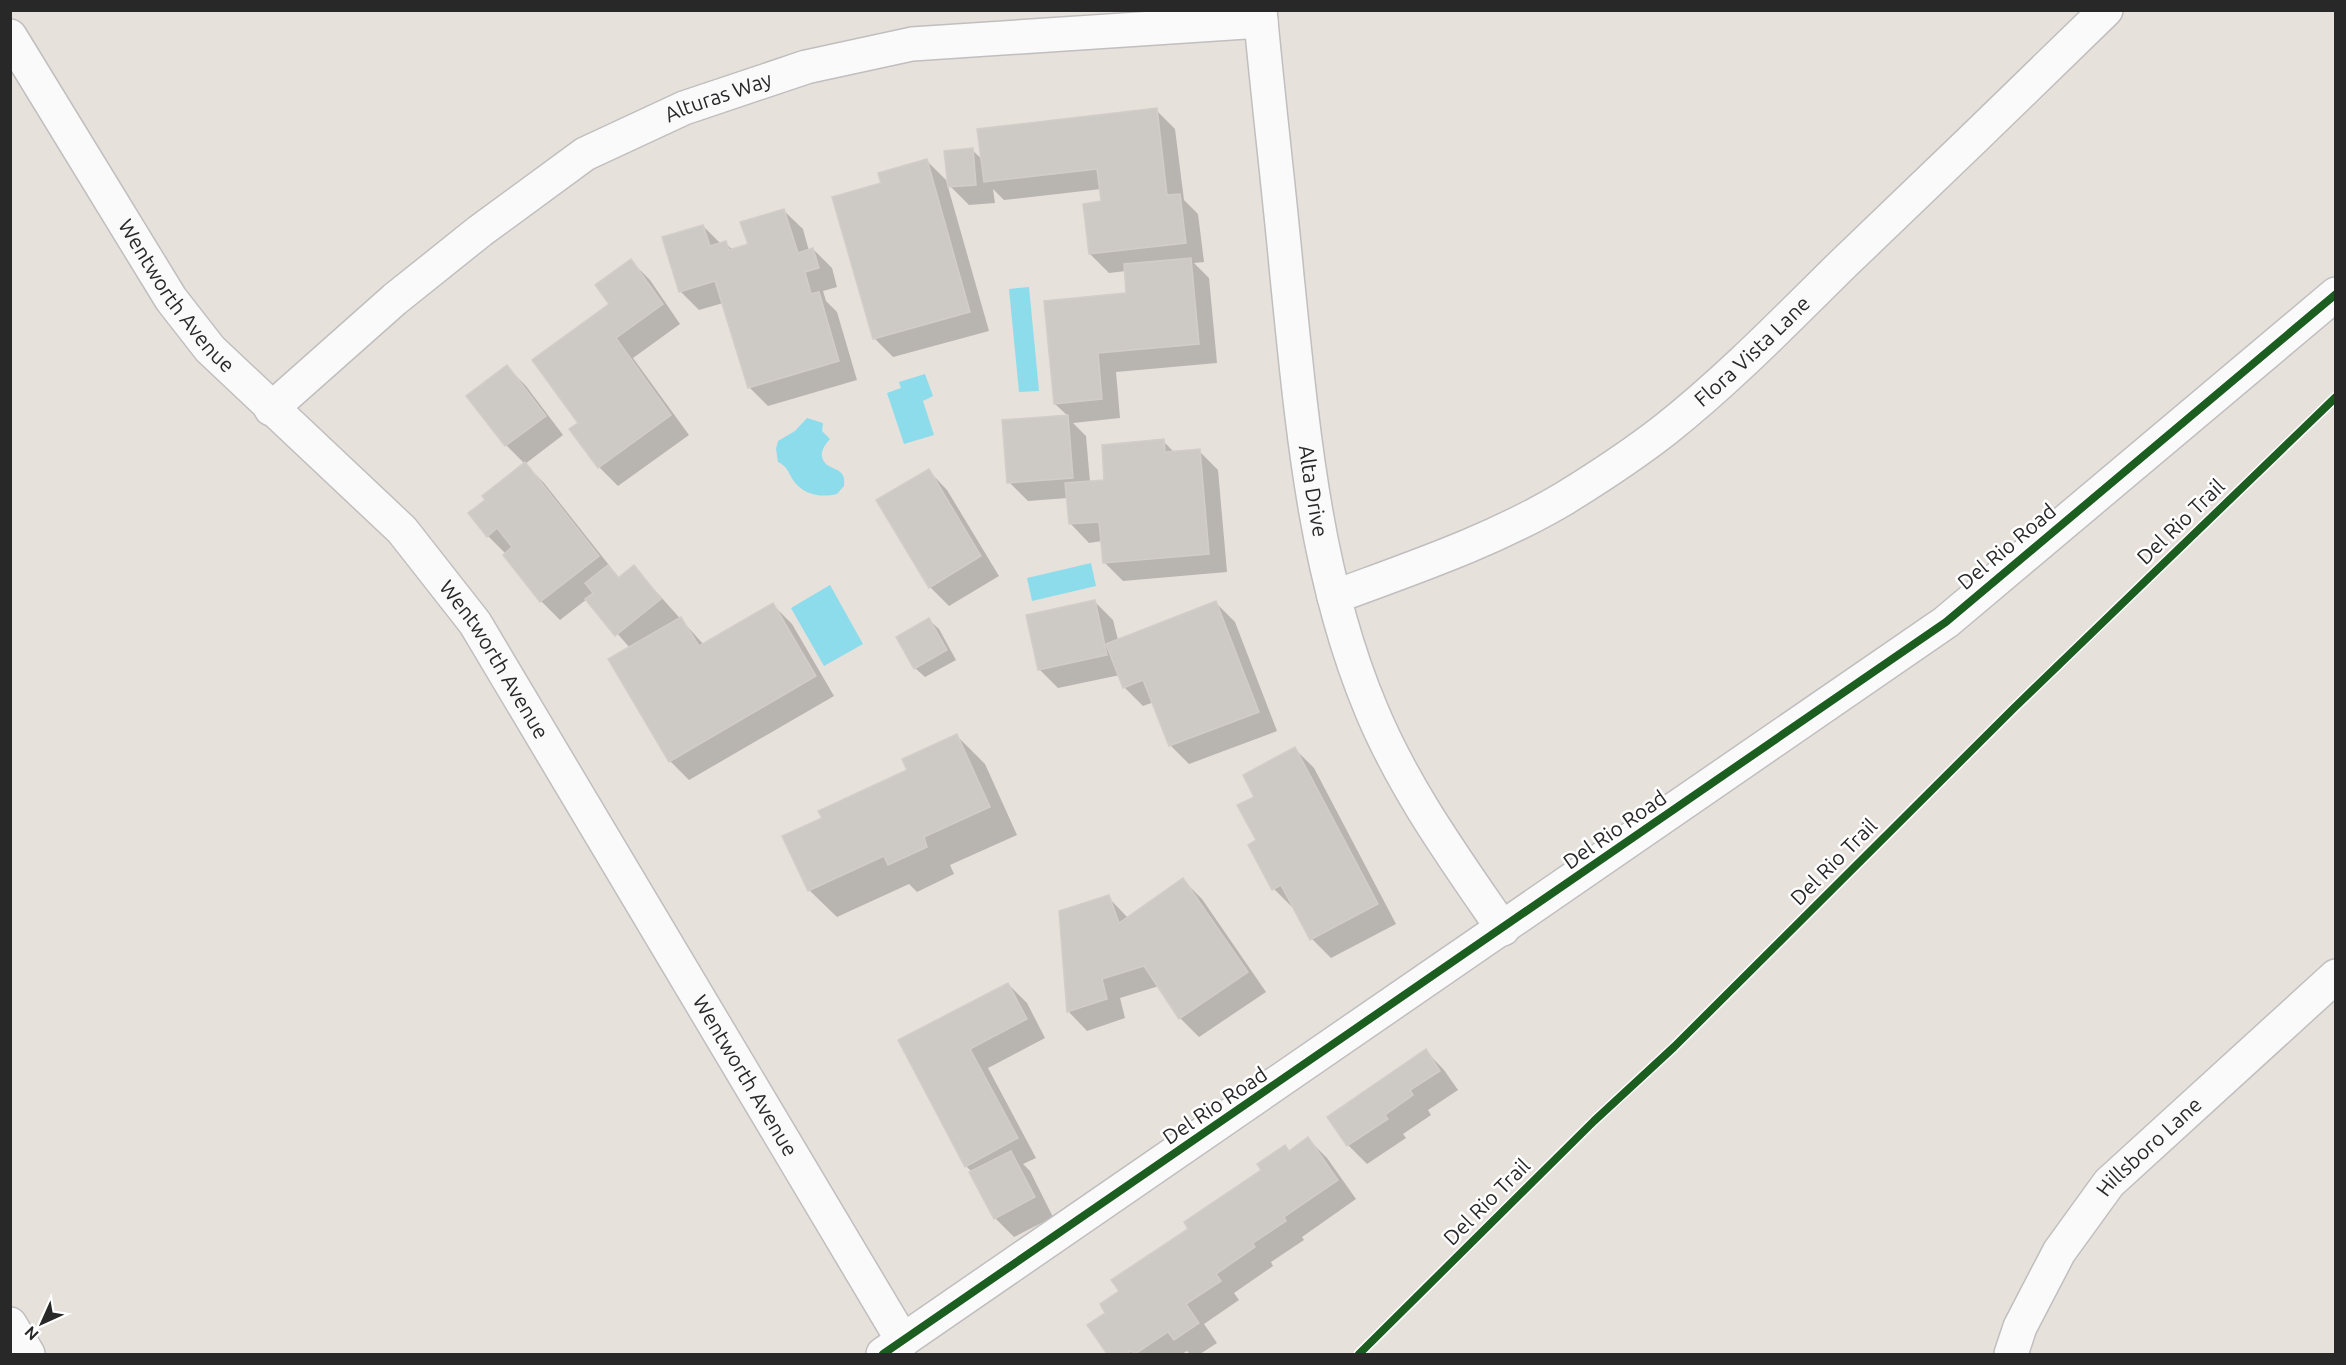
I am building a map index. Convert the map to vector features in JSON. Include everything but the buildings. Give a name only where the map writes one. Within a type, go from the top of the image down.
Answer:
[{"type":"street","name":"Flora Vista Lane","points":[[1334,597],[1444,556],[1508,528],[1563,499],[1666,429],[1790,316],[2106,10]]},
{"type":"street","name":"Alta Drive","points":[[1260,16],[1301,425],[1334,597],[1347,645],[1371,710],[1398,766],[1427,817],[1503,929]]},
{"type":"street","name":"Alturas Way","points":[[272,409],[395,299],[489,224],[585,154],[684,108],[806,67],[912,44],[1260,16]]},
{"type":"street","name":"Wentworth Avenue","points":[[10,36],[171,299],[210,349],[402,530],[475,623],[893,1348]]},
{"type":"street","name":"Del Rio Road","points":[[893,1348],[1946,622],[2336,294]]},
{"type":"street","name":"Hillsboro Lane","points":[[2011,1354],[2020,1327],[2059,1252],[2109,1183],[2336,976]]},
{"type":"street","points":[[10,1324],[28,1354]]},
{"type":"water","points":[[1029,287],[1039,391],[1019,392],[1009,289]]},
{"type":"water","points":[[925,374],[933,396],[923,401],[934,435],[904,444],[887,393],[901,388],[899,382]]},
{"type":"water","points":[[807,418],[823,423],[822,431],[830,439],[822,455],[827,465],[844,477],[844,486],[837,494],[825,496],[807,492],[797,485],[785,467],[778,462],[776,449],[778,441],[795,431]]},
{"type":"water","points":[[1091,563],[1096,586],[1032,601],[1027,578]]},
{"type":"water","points":[[830,585],[863,644],[824,666],[791,608]]},
{"type":"cycle path","points":[[883,1354],[1946,622],[2336,294]]},
{"type":"cycle path","name":"Del Rio Trail","points":[[1359,1354],[1594,1121],[1674,1047],[2014,708],[2336,397]]}]
